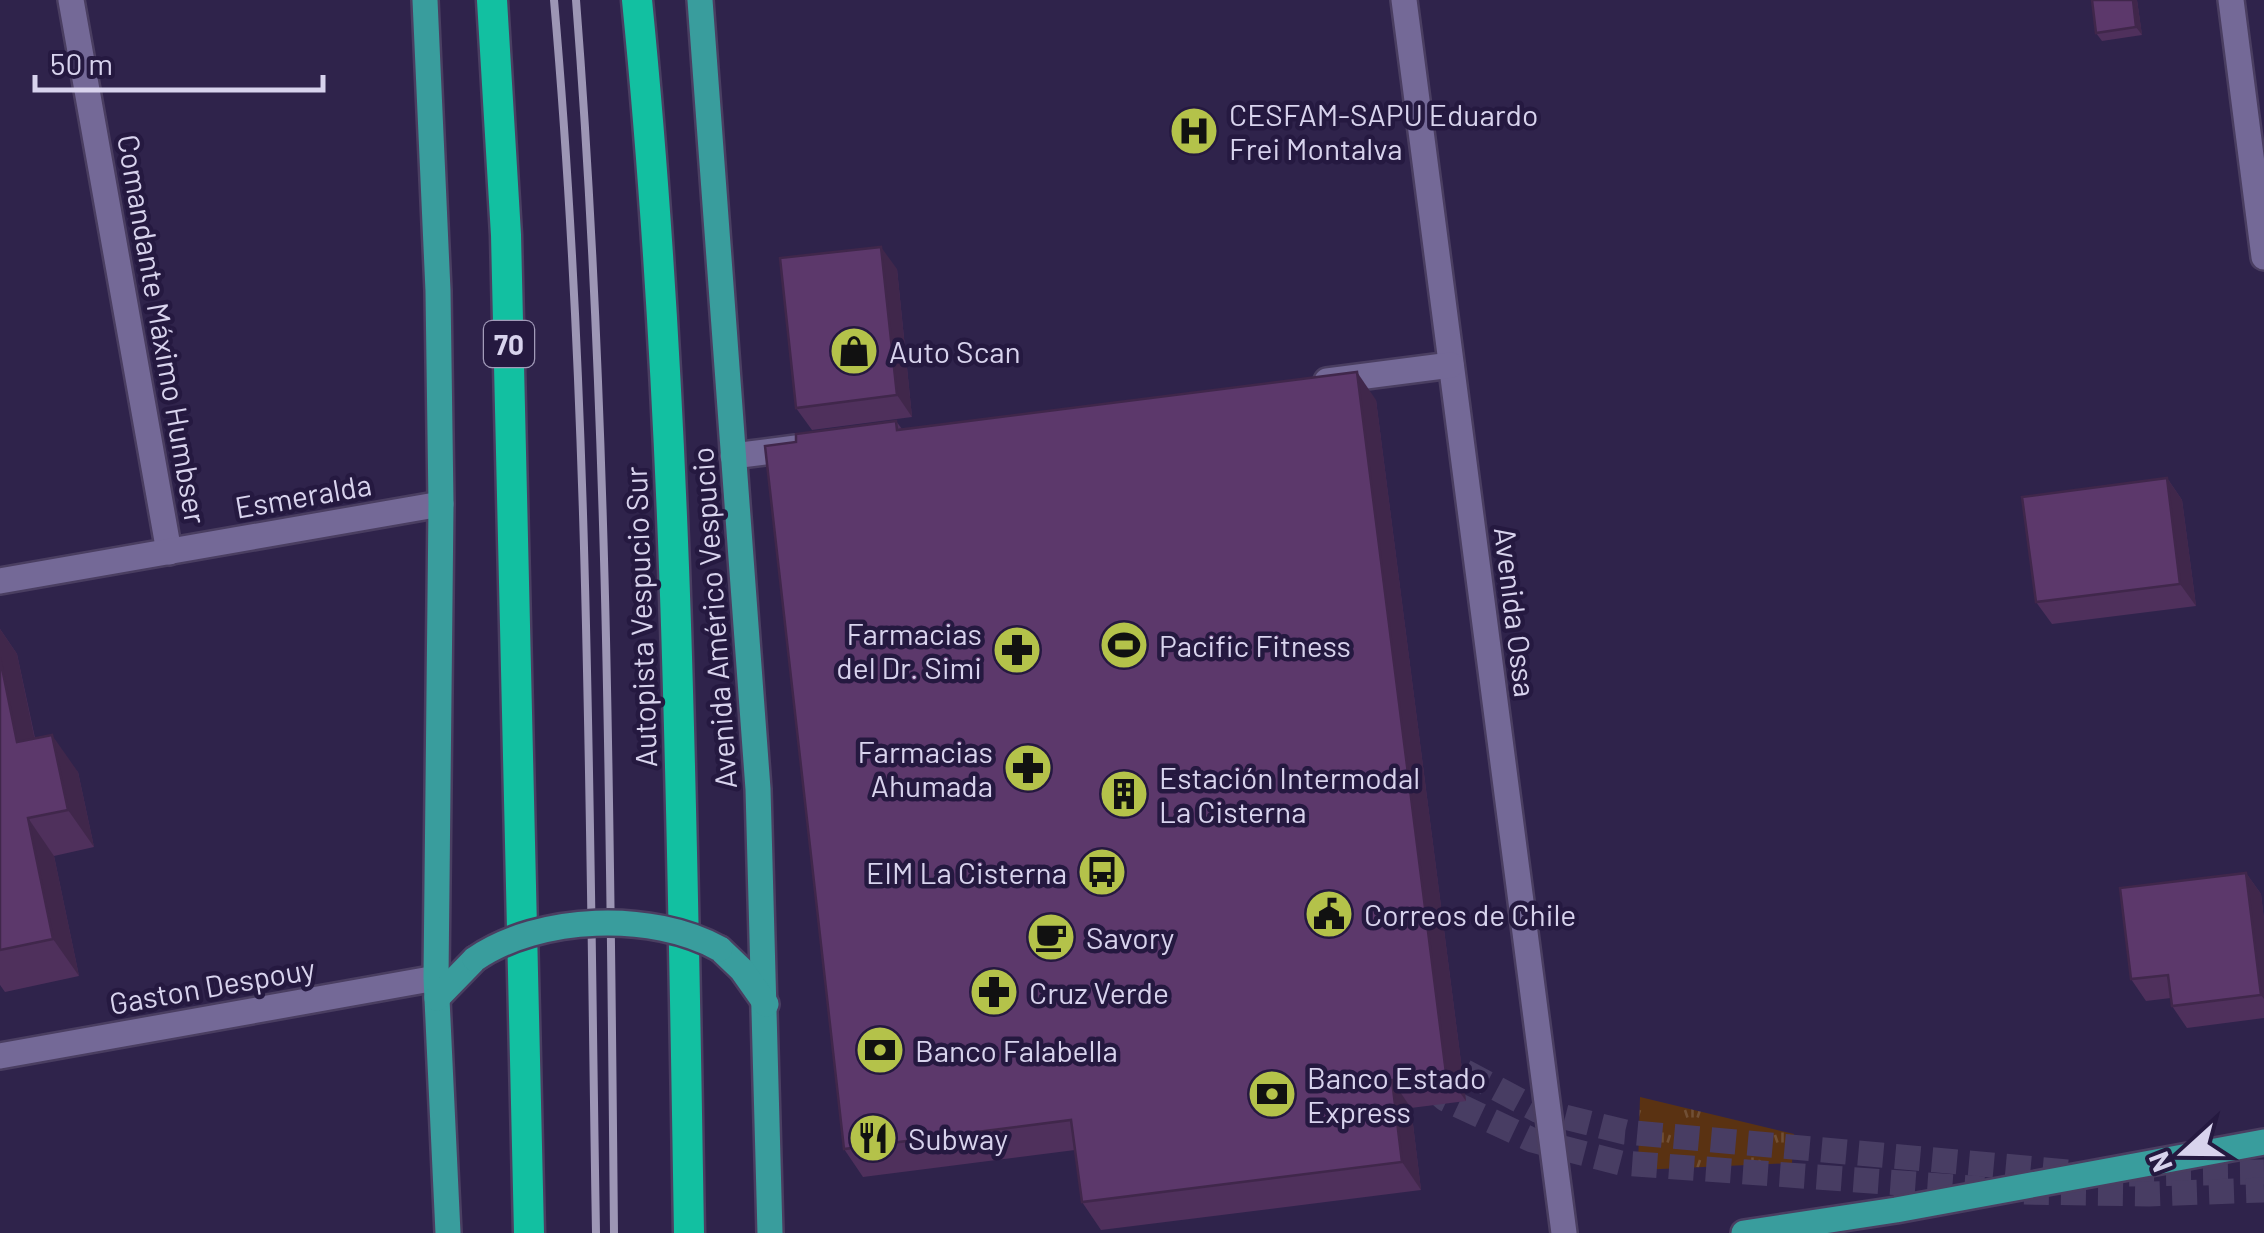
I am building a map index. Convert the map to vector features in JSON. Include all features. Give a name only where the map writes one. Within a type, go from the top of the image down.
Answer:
[{"type":"highway","name":"70","points":[[492,0],[506,235],[529,1233]]},
{"type":"highway","name":"Autopista Vespucio Sur","points":[[637,0],[663,353],[678,662],[690,1233]]},
{"type":"main road","points":[[425,0],[438,291],[441,504],[437,988],[448,1233]]},
{"type":"main road","name":"Avenida Américo Vespucio","points":[[700,0],[758,788],[770,1232]]},
{"type":"main road","points":[[437,988],[475,959],[526,934],[565,926],[658,927],[700,938],[720,949],[749,978],[766,1004]]},
{"type":"main road","points":[[1744,1233],[1896,1210],[2264,1142]]},
{"type":"street","name":"Comandante Máximo Humbser","points":[[72,0],[169,552]]},
{"type":"street","name":"Avenida Ossa","points":[[1404,0],[1564,1233]]},
{"type":"street","points":[[2232,0],[2259,176],[2264,257]]},
{"type":"street","points":[[1297,384],[1451,365]]},
{"type":"street","points":[[733,456],[817,446]]},
{"type":"street","name":"Esmeralda","points":[[0,582],[441,504]]},
{"type":"street","name":"Gaston Despouy","points":[[0,1056],[437,988]]},
{"type":"green space","points":[[1640,1097],[1794,1134],[1792,1163],[1638,1170]]},
{"type":"building","points":[[2092,0],[2133,0],[2136,27],[2096,33]]},
{"type":"building","name":"Auto Scan","points":[[881,247],[897,395],[796,408],[780,258]]},
{"type":"building","name":"Estación Intermodal La Cisterna","points":[[1357,372],[1446,1073],[1392,1080],[1402,1162],[1082,1202],[1071,1120],[844,1149],[765,446],[796,442],[796,434],[896,421],[897,430]]},
{"type":"building","points":[[2167,478],[2180,584],[2036,602],[2022,497]]},
{"type":"building","points":[[0,658],[17,742],[52,735],[68,810],[28,818],[53,939],[0,950]]},
{"type":"building","points":[[2246,873],[2261,995],[2172,1006],[2168,975],[2131,979],[2120,888]]},
{"type":"tunnel","points":[[1432,1054],[1537,1110],[1625,1132],[2069,1172]]},
{"type":"tunnel","points":[[1428,1084],[1445,1099],[1532,1140],[1621,1163],[1984,1189]]},
{"type":"tunnel","points":[[2129,1174],[2264,1172]]},
{"type":"tunnel","points":[[2024,1192],[2149,1194],[2264,1190]]},
{"type":"railway","points":[[554,0],[581,462],[596,1233]]},
{"type":"railway","points":[[576,0],[601,462],[614,1233]]},
{"type":"place","name":"CESFAM-SAPU Eduardo Frei Montalva","points":[[1194,131]]},
{"type":"place","name":"Auto Scan","points":[[854,351]]},
{"type":"place","name":"Pacific Fitness","points":[[1124,645]]},
{"type":"place","name":"Farmacias del Dr. Simi","points":[[1017,650]]},
{"type":"place","name":"Farmacias Ahumada","points":[[1028,768]]},
{"type":"place","name":"Estación Intermodal La Cisterna","points":[[1124,794]]},
{"type":"place","name":"EIM La Cisterna","points":[[1102,872]]},
{"type":"place","name":"Correos de Chile","points":[[1329,914]]},
{"type":"place","name":"Savory","points":[[1051,937]]},
{"type":"place","name":"Cruz Verde","points":[[994,992]]},
{"type":"place","name":"Banco Falabella","points":[[880,1050]]},
{"type":"place","name":"Banco Estado Express","points":[[1272,1094]]},
{"type":"place","name":"Subway","points":[[873,1138]]}]
